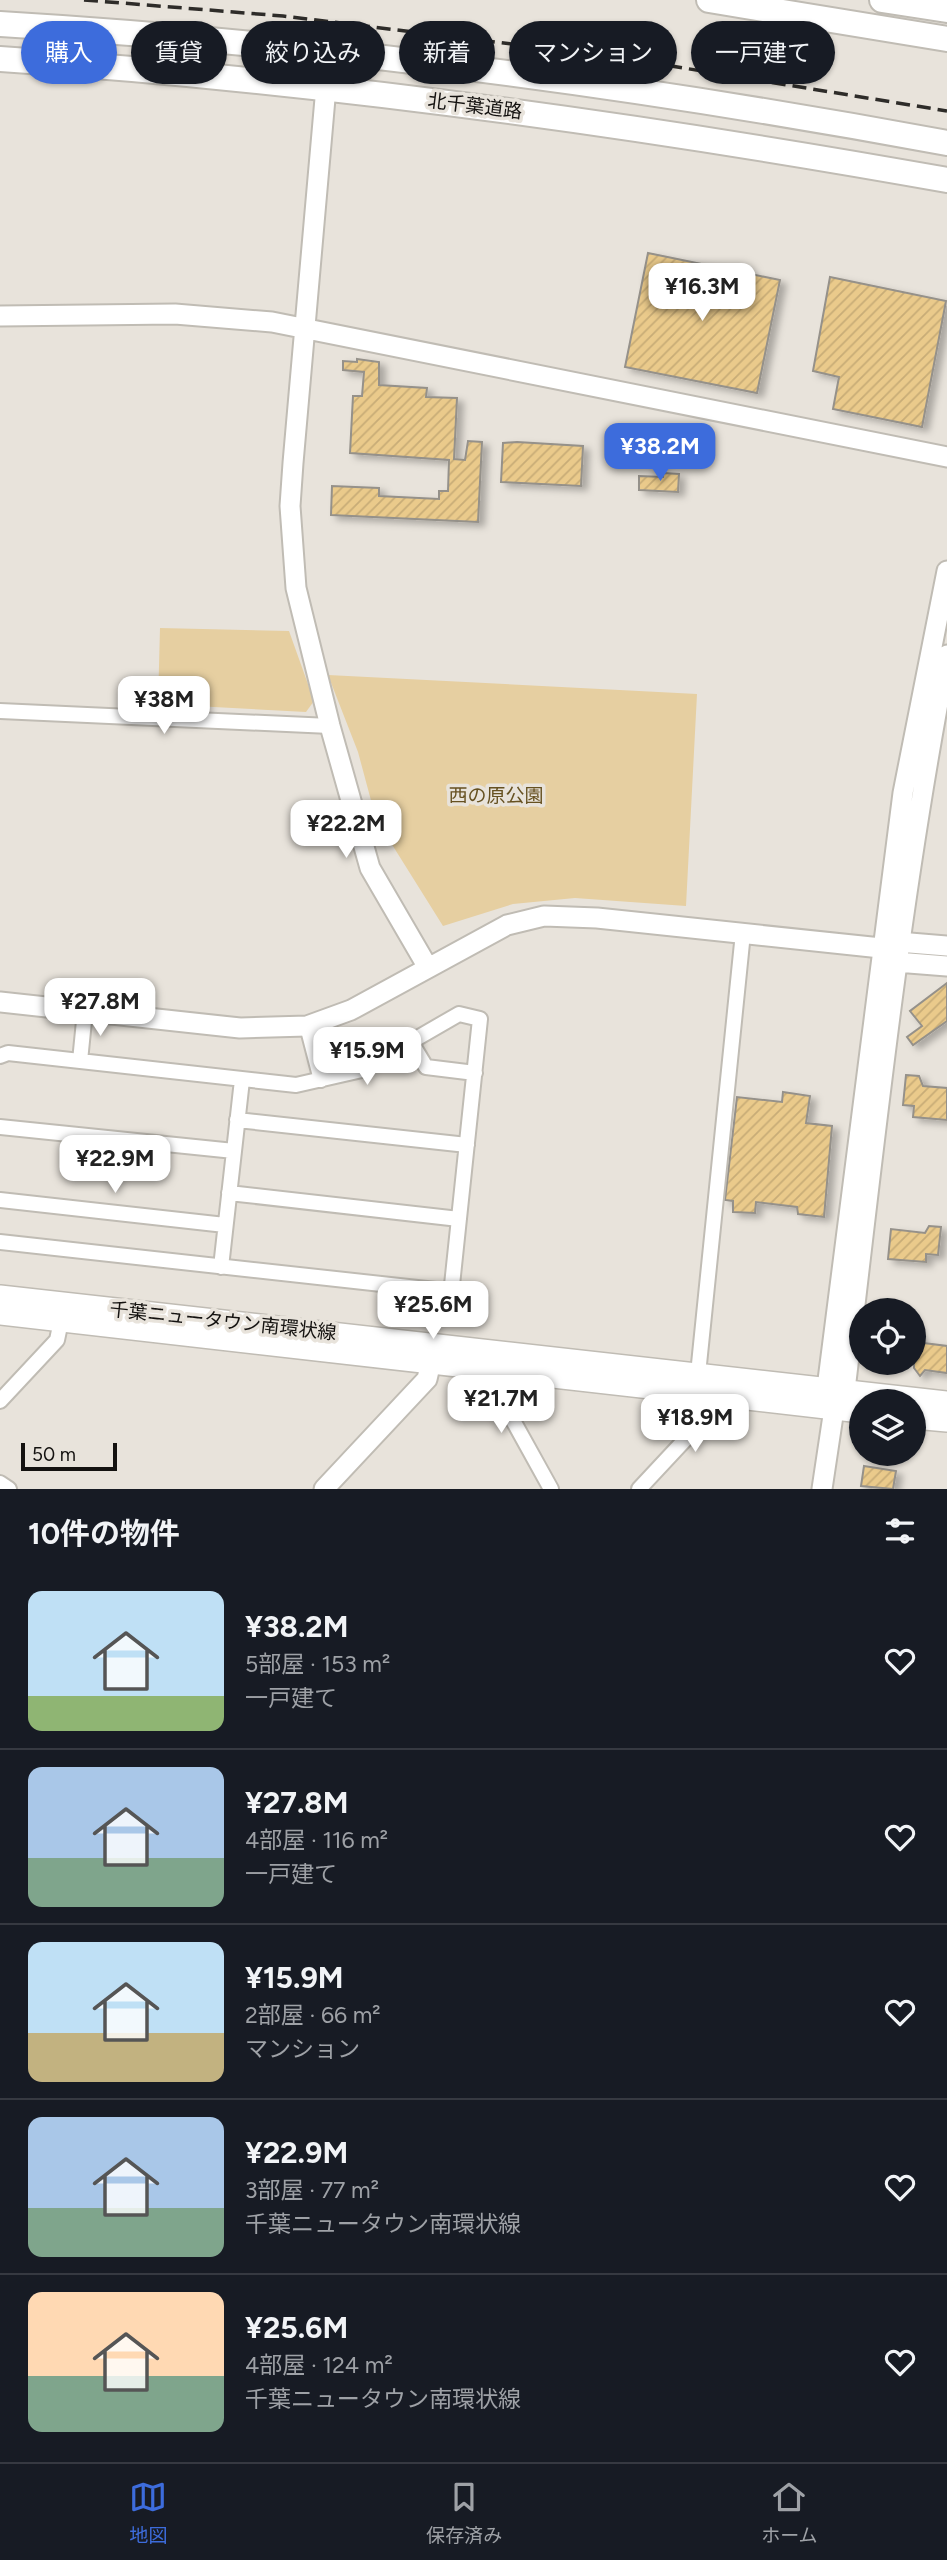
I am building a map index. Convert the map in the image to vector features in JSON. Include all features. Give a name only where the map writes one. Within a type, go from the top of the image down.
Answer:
[{"type":"highway","points":[[709,0],[947,39]]},
{"type":"highway","points":[[882,0],[947,10]]},
{"type":"highway","name":"北千葉道路","points":[[0,24],[333,52],[515,74],[815,118],[947,143]]},
{"type":"highway","name":"北千葉道路","points":[[0,59],[326,86],[509,110],[807,155],[947,180]]},
{"type":"main road","name":"千葉ニュータウン南環状線","points":[[0,1296],[947,1402]]},
{"type":"main road","name":"千葉ニュータウン南環状線","points":[[0,1314],[849,1411]]},
{"type":"main road","points":[[926,1419],[947,1421]]},
{"type":"street","points":[[326,86],[292,473],[292,551],[303,624],[370,869],[427,966]]},
{"type":"street","points":[[0,316],[204,315],[305,327],[947,457]]},
{"type":"street","points":[[822,1489],[890,945],[903,793],[947,571]]},
{"type":"street","points":[[836,1389],[896,962],[890,945],[947,655]]},
{"type":"street","points":[[0,711],[330,726]]},
{"type":"street","points":[[0,1002],[240,1028],[307,1026],[351,1010],[427,966],[507,925],[544,916],[597,918],[890,945],[947,946]]},
{"type":"street","points":[[698,1374],[743,933]]},
{"type":"street","points":[[896,962],[947,966]]},
{"type":"street","points":[[80,1062],[85,1012]]},
{"type":"street","points":[[0,1056],[8,1053],[296,1085],[362,1070],[459,1014],[480,1018],[452,1285],[445,1291],[0,1241]]},
{"type":"street","points":[[307,1026],[321,1080]]},
{"type":"street","points":[[411,1042],[426,1067],[475,1073]]},
{"type":"street","points":[[220,1267],[242,1080]]},
{"type":"street","points":[[237,1121],[467,1146]]},
{"type":"street","points":[[0,1127],[234,1151]]},
{"type":"street","points":[[229,1193],[459,1219]]},
{"type":"street","points":[[0,1200],[225,1225]]},
{"type":"street","points":[[0,1401],[57,1340],[61,1321]]},
{"type":"street","points":[[324,1489],[427,1379],[431,1362]]},
{"type":"street","points":[[499,1370],[500,1397],[551,1489]]},
{"type":"street","points":[[639,1489],[709,1413],[718,1395]]},
{"type":"street","points":[[0,1483],[9,1489]]},
{"type":"green space","points":[[160,628],[289,631],[314,701],[306,712],[158,704]]},
{"type":"green space","name":"西の原公園","points":[[328,675],[697,694],[686,906],[575,898],[513,904],[443,926],[376,819],[358,752]]},
{"type":"building","points":[[648,253],[780,280],[757,393],[625,367]]},
{"type":"building","points":[[830,277],[946,301],[922,427],[833,409],[839,377],[813,371]]},
{"type":"building","points":[[357,359],[379,362],[379,385],[427,388],[426,397],[457,398],[454,459],[465,460],[468,441],[482,442],[478,522],[331,515],[332,486],[379,488],[379,496],[439,499],[439,491],[448,491],[449,460],[350,453],[353,396],[362,396],[364,372],[343,370],[343,361],[357,362]]},
{"type":"building","points":[[503,443],[583,446],[581,486],[501,482]]},
{"type":"building","points":[[663,473],[679,474],[678,492],[639,490],[639,476],[663,477]]},
{"type":"building","points":[[947,983],[947,1021],[913,1045],[907,1037],[922,1026],[910,1011]]},
{"type":"building","points":[[906,1075],[919,1076],[923,1086],[947,1088],[947,1120],[913,1117],[914,1106],[903,1105]]},
{"type":"building","points":[[783,1092],[810,1096],[806,1123],[832,1126],[824,1217],[798,1214],[797,1207],[756,1202],[755,1213],[733,1212],[733,1201],[725,1200],[737,1097],[782,1102]]},
{"type":"building","points":[[929,1226],[941,1227],[938,1255],[926,1254],[926,1262],[888,1259],[891,1229],[925,1233]]},
{"type":"building","points":[[926,1343],[947,1346],[947,1373],[926,1370]]},
{"type":"building","points":[[864,1466],[896,1471],[893,1489],[861,1486]]},
{"type":"railway","points":[[84,0],[283,16],[610,56],[947,111]]}]
